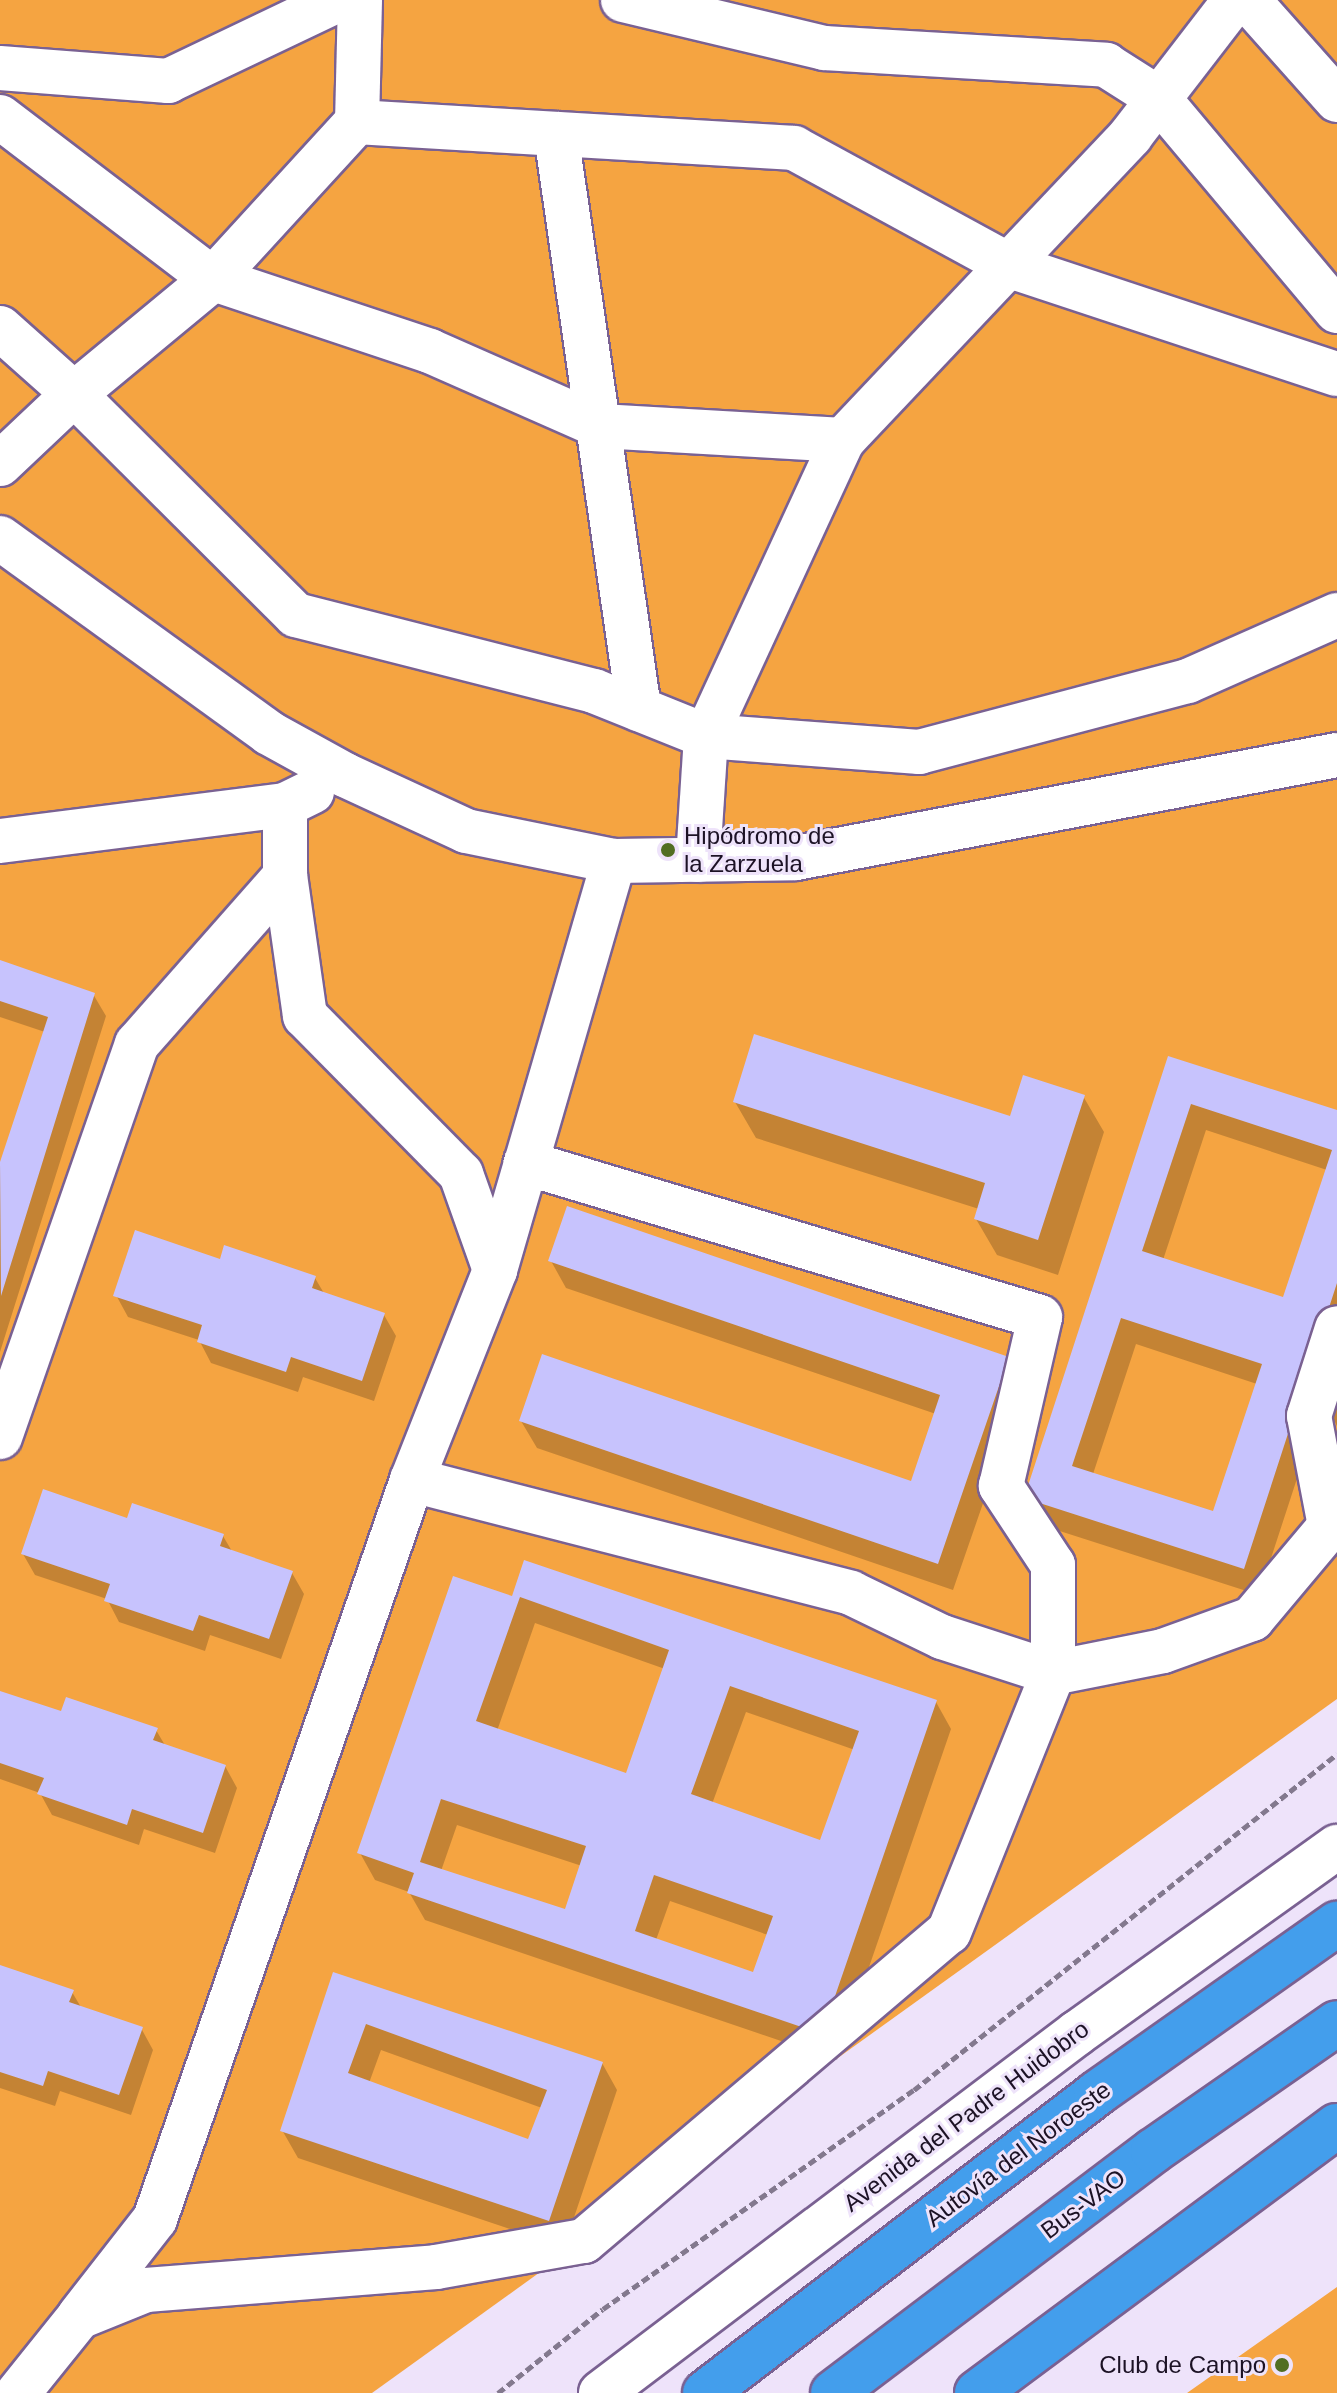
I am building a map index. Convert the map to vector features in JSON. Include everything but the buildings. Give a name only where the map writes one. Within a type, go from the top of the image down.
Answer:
[{"type":"highway","name":"Autovía del Noroeste","points":[[705,2393],[1097,2093],[1337,1924]]},
{"type":"highway","name":"Bus-VAO","points":[[833,2393],[1337,2023]]},
{"type":"highway","points":[[977,2393],[1337,2126]]},
{"type":"street","points":[[0,68],[168,81],[338,0]]},
{"type":"street","points":[[0,464],[74,394],[213,279],[357,122],[360,0]]},
{"type":"street","points":[[623,0],[824,48],[1106,65],[1158,98],[1337,311]]},
{"type":"street","points":[[698,860],[706,736],[843,440],[1010,266],[1158,98],[1235,0]]},
{"type":"street","points":[[1248,0],[1337,100]]},
{"type":"street","points":[[0,117],[213,279],[430,351],[600,426],[843,440]]},
{"type":"street","points":[[357,122],[794,148],[1010,266],[1337,374]]},
{"type":"street","points":[[556,134],[639,709]]},
{"type":"street","points":[[0,328],[74,394],[296,615],[639,709],[706,736],[919,752],[1188,681],[1337,615]]},
{"type":"street","points":[[0,538],[269,733],[345,775],[466,831],[614,861],[796,858],[1337,755]]},
{"type":"street","points":[[0,841],[285,805],[345,775]]},
{"type":"street","points":[[285,805],[285,876],[305,1016],[461,1174],[495,1270]]},
{"type":"street","points":[[18,2393],[155,2219],[412,1480],[495,1270],[614,861]]},
{"type":"street","points":[[0,1437],[137,1044],[285,876]]},
{"type":"street","points":[[79,2317],[146,2290],[436,2267],[584,2241],[949,1932],[1053,1673],[1053,1565],[1001,1486],[1040,1317],[526,1163]]},
{"type":"street","points":[[412,1480],[664,1539],[851,1593],[942,1637],[1053,1673],[1163,1651],[1252,1619],[1330,1526],[1309,1416],[1337,1328]]},
{"type":"street","name":"Avenida del Padre Huidobro","points":[[601,2393],[1077,2033],[1337,1847]]},
{"type":"path","points":[[498,2393],[603,2309],[914,2090],[1337,1754]]},
{"type":"shaded area","name":"Hipódromo de la Zarzuela","points":[[0,0],[1337,0],[1337,1699],[372,2393],[0,2393]]},
{"type":"shaded area","name":"Club de Campo","points":[[1337,2287],[1337,2393],[1187,2393],[1265,2338]]},
{"type":"place","name":"Hipódromo de la Zarzuela","points":[[668,850]]},
{"type":"place","name":"Club de Campo","points":[[1282,2365]]}]
